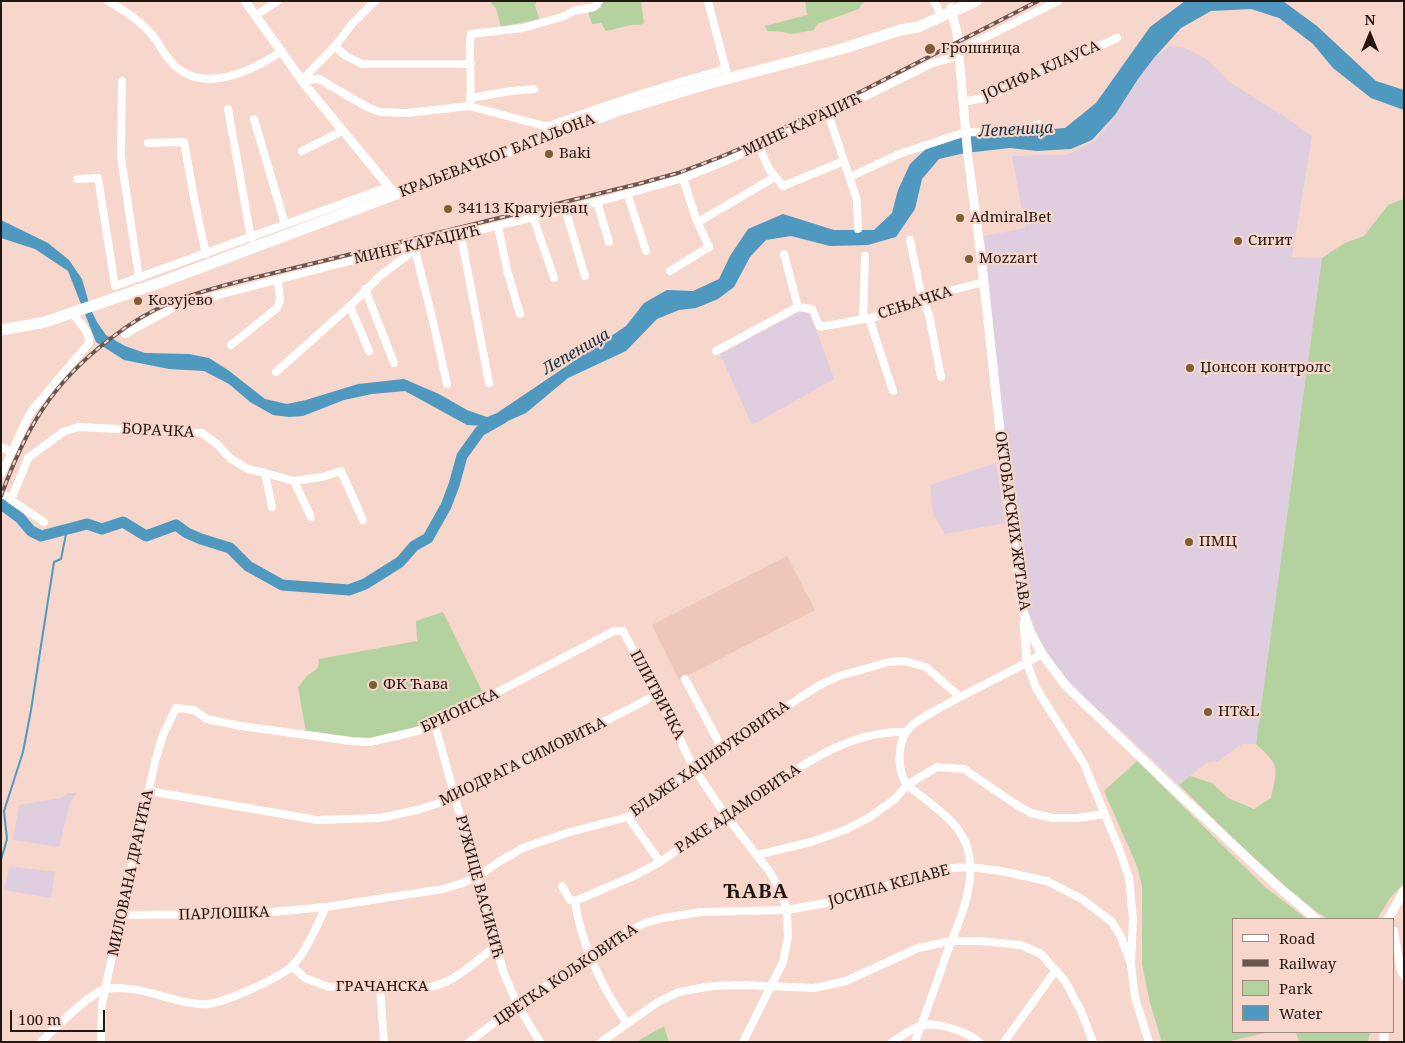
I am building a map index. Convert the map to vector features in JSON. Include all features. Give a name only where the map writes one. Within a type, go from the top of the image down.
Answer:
[{"type":"main road","name":"КРАЉЕВАЧКОГ БАТАЉОНА","points":[[900,30],[937,6],[952,9],[962,1]]},
{"type":"main road","name":"КРАЉЕВАЧКОГ БАТАЉОНА","points":[[74,312],[102,303],[392,191],[633,106],[727,74],[845,48],[900,30],[918,27],[952,9],[976,1]]},
{"type":"main road","points":[[1,330],[31,326],[74,312]]},
{"type":"street","points":[[108,1],[122,9],[150,32],[174,64],[182,71],[191,75],[217,79],[234,75],[282,51]]},
{"type":"street","points":[[77,179],[98,178],[115,286],[251,238],[285,224],[392,191],[302,80],[245,1]]},
{"type":"street","points":[[256,15],[278,1]]},
{"type":"street","points":[[302,80],[375,1]]},
{"type":"street","points":[[470,102],[471,34],[523,28],[562,17],[574,10],[594,6],[599,1]]},
{"type":"street","points":[[549,126],[606,104],[676,82],[727,74],[708,1]]},
{"type":"street","name":"МИНЕ КАРАЏИЋ","points":[[126,334],[176,306],[597,202],[683,178],[759,146],[932,63],[958,53],[1058,1]]},
{"type":"street","name":"ОКТОБАРСКИХ ЖРТАВА","points":[[952,9],[1003,459],[1022,608],[1030,632],[1042,654],[1066,686],[1275,884],[1315,918]]},
{"type":"street","name":"ЈОСИФА КЛАУСА","points":[[963,102],[988,97],[1118,38]]},
{"type":"street","points":[[335,46],[346,56],[362,64],[471,64]]},
{"type":"street","points":[[302,80],[319,79],[367,107],[387,113],[408,113],[470,102],[503,92],[534,89]]},
{"type":"street","points":[[122,81],[121,157],[139,278]]},
{"type":"street","points":[[470,102],[564,131]]},
{"type":"street","points":[[228,109],[251,238]]},
{"type":"street","points":[[828,113],[857,200],[858,229]]},
{"type":"street","points":[[254,119],[285,224]]},
{"type":"street","points":[[850,177],[899,154],[966,135],[998,133],[1040,124]]},
{"type":"street","points":[[302,151],[342,131]]},
{"type":"street","points":[[148,143],[184,142],[194,204],[206,254]]},
{"type":"street","points":[[759,146],[775,177],[783,186],[844,161]]},
{"type":"street","points":[[698,222],[775,177]]},
{"type":"street","points":[[670,271],[708,246],[696,219],[683,178]]},
{"type":"street","points":[[628,193],[646,251]]},
{"type":"street","points":[[597,202],[610,242]]},
{"type":"street","points":[[565,209],[585,276]]},
{"type":"street","points":[[533,217],[554,278]]},
{"type":"street","points":[[498,226],[520,314]]},
{"type":"street","points":[[460,236],[490,383]]},
{"type":"street","points":[[910,240],[922,298],[929,315],[941,377]]},
{"type":"street","points":[[276,372],[350,306],[380,275],[408,255],[414,246]]},
{"type":"street","points":[[414,246],[447,384]]},
{"type":"street","points":[[716,350],[798,307],[784,254]]},
{"type":"street","points":[[865,256],[866,318],[894,391]]},
{"type":"street","points":[[231,345],[277,308],[280,300],[278,280]]},
{"type":"street","name":"СЕЊАЧКА","points":[[798,307],[812,309],[820,326],[899,311],[922,298],[984,282]]},
{"type":"street","points":[[365,289],[394,363]]},
{"type":"street","points":[[350,306],[369,351]]},
{"type":"street","points":[[1,474],[33,409],[87,346],[89,338],[74,312]]},
{"type":"street","name":"БОРАЧКА","points":[[12,500],[28,458],[63,432],[78,427],[202,433],[217,444],[230,458],[248,468],[294,481],[322,477],[341,471],[363,520]]},
{"type":"street","points":[[1,447],[12,452]]},
{"type":"street","points":[[265,473],[272,507]]},
{"type":"street","points":[[294,481],[312,517]]},
{"type":"street","points":[[1,492],[44,522]]},
{"type":"street","points":[[1022,608],[1027,663],[1036,688],[1084,764],[1129,878],[1133,919],[1131,964],[1135,998],[1149,1042]]},
{"type":"street","name":"ПЛИТВИЧКА","points":[[614,631],[623,631],[676,731],[693,768],[780,889],[787,910],[788,937],[783,962],[744,1042]]},
{"type":"street","name":"БРИОНСКА","points":[[176,708],[194,710],[206,719],[241,726],[370,742],[426,729],[435,725],[614,631]]},
{"type":"street","points":[[915,1042],[970,886],[970,867],[968,849],[962,835],[950,820],[907,785],[900,769],[899,754],[906,732],[914,724],[959,696],[1042,654]]},
{"type":"street","name":"БЛАЖЕ ХАЏИВУКОВИЋА","points":[[326,907],[443,889],[460,884],[477,877],[525,846],[628,817],[653,802],[693,768],[724,752],[818,686],[839,676],[889,662],[904,661],[926,667],[959,696]]},
{"type":"street","points":[[685,679],[724,752]]},
{"type":"street","name":"МИОДРАГА СИМОВИЋА","points":[[149,791],[317,820],[380,818],[417,810],[455,798],[656,695]]},
{"type":"street","name":"МИЛОВАНА ДРАГИЋА","points":[[101,1042],[102,1005],[105,989],[149,791],[163,735],[176,708]]},
{"type":"street","name":"РУЖИЦЕ ВАСИКИЋ","points":[[435,725],[495,947],[518,1006],[540,1042]]},
{"type":"street","name":"РАКЕ АДАМОВИЋА","points":[[574,901],[636,875],[660,862],[824,752],[871,734],[889,731],[906,732]]},
{"type":"street","points":[[757,855],[811,842],[847,829],[870,817],[895,799],[907,785],[937,767],[964,769],[1031,813],[1052,818],[1077,818],[1105,814]]},
{"type":"street","points":[[628,817],[660,862]]},
{"type":"street","name":"ЈОСИПА КЕЛАВЕ","points":[[787,910],[837,902],[921,875],[953,868],[970,867],[1001,871],[1047,881],[1082,899],[1112,922],[1121,937],[1131,964]]},
{"type":"street","points":[[562,886],[570,900],[574,901],[576,914],[590,956],[626,1022]]},
{"type":"street","points":[[1390,918],[1404,891]]},
{"type":"street","points":[[41,1042],[80,1005],[105,989],[149,992],[186,1002],[208,1004],[252,989],[292,966],[304,949],[326,907]]},
{"type":"street","name":"ПАРЛОШКА","points":[[122,915],[251,914],[326,907]]},
{"type":"street","name":"ЦВЕТКА КОЉКОВИЋА","points":[[469,1042],[590,956],[628,931],[645,923],[701,912],[787,910]]},
{"type":"street","points":[[1396,935],[1401,957],[1401,971],[1404,976]]},
{"type":"street","points":[[601,1042],[626,1022],[658,1002],[679,992],[712,986],[742,985],[814,988],[846,981],[918,948],[951,942],[980,941],[1021,945],[1041,954],[1065,981],[1093,1042]]},
{"type":"street","name":"ГРАЧАНСКА","points":[[292,966],[305,978],[328,987],[425,988],[440,985],[460,975],[476,960],[495,947]]},
{"type":"street","points":[[1004,1042],[1056,970]]},
{"type":"street","points":[[380,988],[384,1042]]},
{"type":"street","points":[[892,1042],[921,1025],[947,1026],[962,1031],[979,1042]]},
{"type":"shaded area","points":[[1170,46],[1183,47],[1208,60],[1229,82],[1287,118],[1312,137],[1292,257],[1322,258],[1256,744],[1242,744],[1218,761],[1206,763],[1179,785],[1120,729],[1083,698],[1061,673],[1046,652],[1025,606],[1019,571],[984,236],[1025,228],[1012,156],[1066,155],[1094,142],[1114,118],[1141,75],[1157,56]]},
{"type":"shaded area","points":[[801,311],[810,313],[834,379],[752,425],[720,354]]},
{"type":"shaded area","points":[[996,463],[1005,523],[945,534],[933,514],[930,485]]},
{"type":"shaded area","points":[[787,556],[815,610],[679,680],[652,625]]},
{"type":"shaded area","points":[[67,793],[77,793],[70,802],[59,847],[13,840],[19,805],[62,798]]},
{"type":"shaded area","points":[[9,866],[55,872],[51,898],[4,890]]},
{"type":"green space","points":[[493,1],[537,1],[535,5],[539,19],[501,27],[496,8],[491,3]]},
{"type":"green space","points":[[602,1],[641,1],[644,23],[606,31],[601,23],[592,24],[588,11],[601,8]]},
{"type":"green space","points":[[805,1],[865,1],[859,9],[817,24],[814,30],[791,34],[767,31],[765,26],[807,15]]},
{"type":"green space","points":[[1404,199],[1404,883],[1390,898],[1378,918],[1326,918],[1285,886],[1179,785],[1190,776],[1212,783],[1228,798],[1254,809],[1271,798],[1276,773],[1275,768],[1269,757],[1256,744],[1322,258],[1345,243],[1364,236],[1388,205]]},
{"type":"green space","points":[[443,612],[484,695],[434,722],[367,740],[306,732],[298,687],[307,676],[318,668],[319,659],[417,641],[416,621]]},
{"type":"green space","points":[[1137,761],[1265,887],[1306,918],[1232,918],[1232,1033],[1265,1033],[1226,1042],[1162,1042],[1150,1003],[1142,964],[1142,886],[1137,866],[1104,791]]},
{"type":"green space","points":[[664,1026],[669,1042],[636,1042]]},
{"type":"green space","points":[[1296,1033],[1370,1033],[1368,1042],[1299,1042]]},
{"type":"water","points":[[1185,1],[1283,1],[1317,26],[1376,81],[1404,90],[1404,110],[1371,98],[1333,68],[1313,44],[1279,18],[1251,9],[1211,11],[1181,28],[1154,58],[1115,115],[1092,140],[1071,149],[1037,151],[1010,148],[965,153],[939,159],[922,179],[915,209],[896,237],[868,245],[830,246],[791,236],[766,240],[750,257],[734,287],[718,299],[696,308],[679,310],[657,319],[626,351],[568,378],[526,413],[492,428],[489,422],[484,426],[467,425],[405,391],[372,394],[344,400],[303,416],[273,415],[250,402],[229,384],[204,371],[169,369],[124,360],[96,342],[68,271],[35,249],[1,238],[1,220],[48,243],[69,260],[82,279],[91,310],[106,335],[125,346],[145,353],[189,354],[209,358],[228,370],[265,399],[287,404],[358,384],[404,379],[439,394],[467,410],[487,417],[497,413],[626,326],[644,303],[667,290],[693,291],[719,279],[730,256],[748,229],[783,214],[834,230],[874,230],[892,213],[898,190],[910,164],[927,148],[961,136],[1065,128],[1096,103],[1150,27]]},
{"type":"waterway","name":"Лепеница","points":[[1,504],[20,518],[31,531],[41,536],[87,524],[102,529],[123,522],[146,536],[176,525],[187,533],[201,539],[230,548],[248,566],[282,585],[349,590],[365,584],[400,562],[414,546],[428,538],[446,506],[462,456],[480,431],[503,418]]},
{"type":"waterway","points":[[1,860],[7,839],[4,811],[23,752],[54,562],[61,559],[67,529]]},
{"type":"railway","points":[[1,496],[20,449],[31,428],[56,391],[89,356],[110,339],[140,318],[172,302],[236,282],[678,173],[751,144],[862,91],[1038,1]]},
{"type":"place","name":"Грошница","points":[[930,49]]},
{"type":"place","name":"Baki","points":[[549,154]]},
{"type":"place","name":"34113 Крагујевац","points":[[448,209]]},
{"type":"place","name":"AdmiralBet","points":[[960,218]]},
{"type":"place","name":"Сигит","points":[[1238,241]]},
{"type":"place","name":"Mozzart","points":[[969,259]]},
{"type":"place","name":"Козујево","points":[[138,301]]},
{"type":"place","name":"Џонсон контролс","points":[[1190,368]]},
{"type":"place","name":"ПМЦ","points":[[1189,542]]},
{"type":"place","name":"ФК Ћава","points":[[373,685]]},
{"type":"place","name":"HT&L","points":[[1208,712]]},
{"type":"district","name":"ЋАВА","points":[[756,892]]}]
